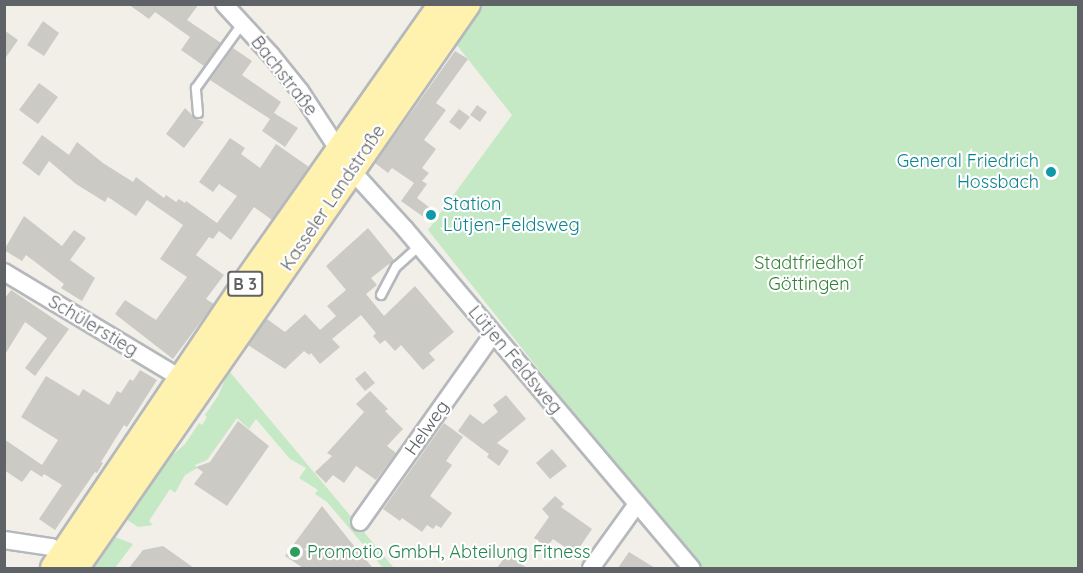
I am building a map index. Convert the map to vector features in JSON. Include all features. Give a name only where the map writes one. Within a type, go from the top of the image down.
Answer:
[{"type":"main road","name":"Kasseler Landstraße","points":[[65,563],[244,286],[346,162],[442,4]]},
{"type":"main road","name":"Kasseler Landstraße","points":[[65,563],[346,162],[466,4]]},
{"type":"street","name":"Bachstraße","points":[[224,4],[300,91],[346,162]]},
{"type":"street","name":"Lütjen Feldsweg","points":[[346,162],[691,568]]},
{"type":"street","name":"Schülerstieg","points":[[4,272],[182,380]]},
{"type":"street","name":"Helweg","points":[[360,522],[493,334]]},
{"type":"street","points":[[591,568],[637,504]]},
{"type":"street","points":[[4,540],[51,548],[65,563]]},
{"type":"lane","points":[[198,113],[196,88],[242,24]]},
{"type":"lane","points":[[381,295],[396,267],[419,246]]},
{"type":"green space","name":"Stadtfriedhof Göttingen","points":[[482,5],[1078,5],[1078,568],[703,568],[555,390],[428,230],[512,115],[456,44]]},
{"type":"green space","points":[[229,371],[394,568],[383,568],[327,502],[315,494],[318,490],[299,478],[306,468],[290,459],[256,419],[249,429],[237,418],[207,460],[195,465],[197,468],[185,475],[175,493],[170,489],[149,521],[153,525],[138,527],[126,519],[167,460],[185,444],[199,423],[202,425]]},
{"type":"green space","points":[[115,537],[133,544],[115,568],[91,568]]},
{"type":"building","points":[[128,4],[199,4],[187,20],[221,43],[204,66],[181,50],[190,37],[155,12],[149,19]]},
{"type":"building","points":[[43,21],[59,33],[44,56],[27,45]]},
{"type":"building","points":[[4,30],[18,40],[4,60]]},
{"type":"building","points":[[233,48],[252,61],[242,75],[281,102],[274,113],[298,128],[285,147],[262,131],[270,119],[210,80]]},
{"type":"building","points":[[455,51],[468,59],[436,103],[446,110],[424,140],[436,149],[422,168],[429,173],[422,181],[427,184],[417,198],[438,214],[432,223],[401,201],[414,183],[392,168],[388,173],[375,163]]},
{"type":"building","points":[[39,83],[58,97],[38,124],[19,110]]},
{"type":"building","points":[[477,105],[487,112],[480,122],[470,115]]},
{"type":"building","points":[[185,108],[195,118],[204,122],[184,148],[166,134]]},
{"type":"building","points":[[459,109],[470,117],[460,130],[449,122]]},
{"type":"building","points":[[42,135],[69,155],[77,142],[103,163],[133,182],[136,177],[164,198],[166,195],[176,202],[179,199],[185,203],[186,201],[217,223],[237,196],[219,184],[213,192],[199,182],[230,138],[245,148],[241,154],[260,168],[276,144],[309,167],[272,220],[254,207],[231,240],[219,231],[213,239],[209,237],[196,255],[224,275],[206,299],[214,304],[173,359],[115,314],[125,300],[156,320],[187,277],[160,259],[183,225],[147,200],[136,216],[108,197],[105,202],[76,184],[49,161],[39,176],[22,163]]},
{"type":"building","points":[[24,216],[62,246],[74,230],[86,238],[70,260],[95,278],[82,301],[61,288],[64,284],[26,255],[22,261],[4,250]]},
{"type":"building","points":[[368,228],[394,260],[371,278],[377,285],[366,294],[384,316],[415,286],[454,332],[429,353],[435,360],[423,370],[401,345],[395,351],[385,340],[380,344],[373,336],[376,333],[361,315],[332,339],[340,347],[320,364],[311,353],[309,355],[304,351],[285,369],[248,345],[267,319],[285,332],[305,314],[320,330],[336,316],[327,306],[346,290],[326,266]]},
{"type":"building","points":[[11,290],[69,329],[35,376],[25,368],[47,338],[25,322],[4,356],[4,299]]},
{"type":"building","points":[[140,370],[157,380],[127,427],[124,425],[101,462],[103,463],[97,473],[95,472],[55,530],[39,519],[62,485],[44,474],[42,477],[31,470],[22,482],[4,470],[4,439],[42,465],[58,440],[21,417],[46,376],[79,396],[83,389],[109,405],[117,391],[121,393],[130,379],[133,381]]},
{"type":"building","points":[[365,371],[375,383],[365,391],[355,379]]},
{"type":"building","points":[[370,391],[403,429],[387,446],[396,453],[376,480],[356,466],[344,483],[333,475],[326,483],[315,472],[332,456],[327,453],[364,412],[356,404]]},
{"type":"building","points":[[506,395],[526,419],[497,443],[509,451],[499,466],[487,457],[489,454],[458,431],[470,414],[483,424],[498,412],[493,405]]},
{"type":"building","points":[[238,421],[269,446],[227,506],[194,484],[203,472],[196,467],[210,462]]},
{"type":"building","points":[[444,423],[463,437],[446,461],[452,465],[430,496],[452,513],[441,528],[436,525],[433,529],[427,525],[422,532],[402,518],[400,521],[383,509]]},
{"type":"building","points":[[552,449],[567,466],[550,479],[536,463]]},
{"type":"building","points":[[555,496],[564,504],[561,507],[592,529],[575,554],[553,539],[547,547],[534,538],[549,517],[542,509]]},
{"type":"building","points":[[322,506],[373,568],[303,568],[285,556]]},
{"type":"building","points":[[163,546],[194,568],[129,568],[143,550]]},
{"type":"building","points":[[629,552],[655,568],[618,568]]},
{"type":"building","points":[[507,554],[527,568],[497,568]]},
{"type":"place","name":"General Friedrich Hossbach","points":[[1051,172]]},
{"type":"place","name":"Station Lütjen-Feldsweg","points":[[431,215]]},
{"type":"place","name":"Promotio GmbH, Abteilung Fitness","points":[[295,552]]}]
